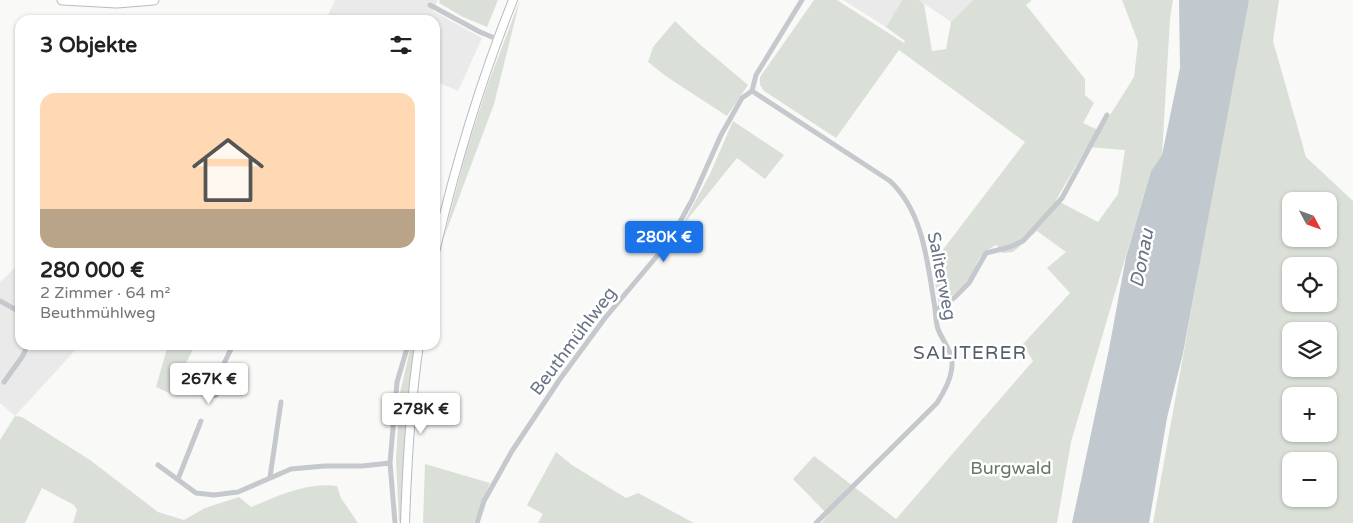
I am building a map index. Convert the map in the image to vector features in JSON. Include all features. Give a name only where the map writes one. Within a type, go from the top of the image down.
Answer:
[{"type":"main road","points":[[62,0],[117,2],[154,0]]},
{"type":"main road","points":[[440,230],[453,174],[479,89],[513,0]]},
{"type":"main road","points":[[405,523],[413,395],[418,350]]},
{"type":"street","name":"Beuthmühlweg","points":[[477,523],[484,501],[516,444],[605,318],[657,256],[676,229],[692,200],[721,135],[742,98],[752,91],[756,75],[802,0]]},
{"type":"street","points":[[430,5],[497,39]]},
{"type":"street","name":"Saliterweg","points":[[752,91],[890,181],[902,192],[921,232],[936,310],[937,328],[948,347],[952,360],[949,381],[939,399],[816,523]]},
{"type":"street","points":[[936,310],[954,298],[969,283],[986,253],[1010,247],[1023,240],[1062,198],[1106,115]]},
{"type":"street","points":[[0,301],[15,309]]},
{"type":"street","points":[[4,382],[26,350]]},
{"type":"street","points":[[215,382],[231,350]]},
{"type":"street","points":[[396,523],[390,463],[397,382],[407,350]]},
{"type":"street","points":[[270,477],[281,402]]},
{"type":"street","points":[[178,479],[201,421]]},
{"type":"street","points":[[158,465],[196,493],[214,494],[238,492],[291,469],[390,463]]},
{"type":"shaded area","points":[[335,0],[438,0],[433,11],[482,38],[458,91],[440,83],[440,15],[328,15]]},
{"type":"shaded area","points":[[843,0],[902,0],[886,27]]},
{"type":"shaded area","points":[[919,0],[973,0],[951,22]]},
{"type":"shaded area","points":[[15,268],[15,350],[75,350],[15,416],[0,403],[0,282]]},
{"type":"green space","points":[[440,0],[498,0],[487,27],[463,17],[439,3]]},
{"type":"green space","points":[[520,0],[494,104],[443,240],[467,149],[488,84]]},
{"type":"green space","name":"Burgwald","points":[[814,0],[837,0],[904,43],[905,41],[886,27],[902,0],[919,0],[924,4],[932,51],[946,49],[951,22],[973,0],[1032,0],[1026,5],[1085,79],[1085,95],[1094,103],[1083,123],[1100,131],[1134,77],[1138,42],[1122,0],[1173,0],[1170,19],[1162,155],[1151,171],[1071,442],[1057,523],[821,523],[828,515],[793,479],[814,456],[896,519],[1033,361],[1023,344],[1070,293],[1047,268],[1066,252],[1037,231],[1013,252],[1002,253],[997,245],[984,252],[968,280],[939,307],[932,264],[1025,142],[899,50],[836,138],[764,91],[760,85],[760,77]],"holes":[[[1087,147],[1125,150],[1118,194],[1098,222],[1056,200]]]},
{"type":"green space","points":[[1249,0],[1279,0],[1273,41],[1306,157],[1353,201],[1353,523],[1153,523],[1243,22]]},
{"type":"green space","points":[[675,21],[748,85],[727,116],[667,77],[648,62],[653,47]]},
{"type":"green space","points":[[733,121],[784,155],[765,179],[737,158],[682,226],[710,174]]},
{"type":"green space","points":[[167,350],[193,350],[171,394],[156,387]]},
{"type":"green space","points":[[410,350],[414,350],[403,461],[402,522],[399,522],[396,459],[400,393]]},
{"type":"green space","points":[[15,416],[22,417],[90,460],[158,512],[184,520],[205,508],[239,497],[251,507],[293,491],[326,485],[337,486],[341,498],[358,523],[73,523],[77,510],[74,505],[42,488],[25,523],[0,523],[0,440]]},
{"type":"green space","points":[[556,452],[572,465],[626,498],[638,493],[694,523],[538,523],[543,514],[527,505]]},
{"type":"green space","points":[[425,464],[490,483],[474,523],[423,523]]},
{"type":"water","name":"Donau","points":[[1179,0],[1249,0],[1183,353],[1167,418],[1149,523],[1072,523],[1109,349],[1126,257],[1151,171],[1162,155],[1180,68]]},
{"type":"district","name":"SALITERER","points":[[970,352]]}]
